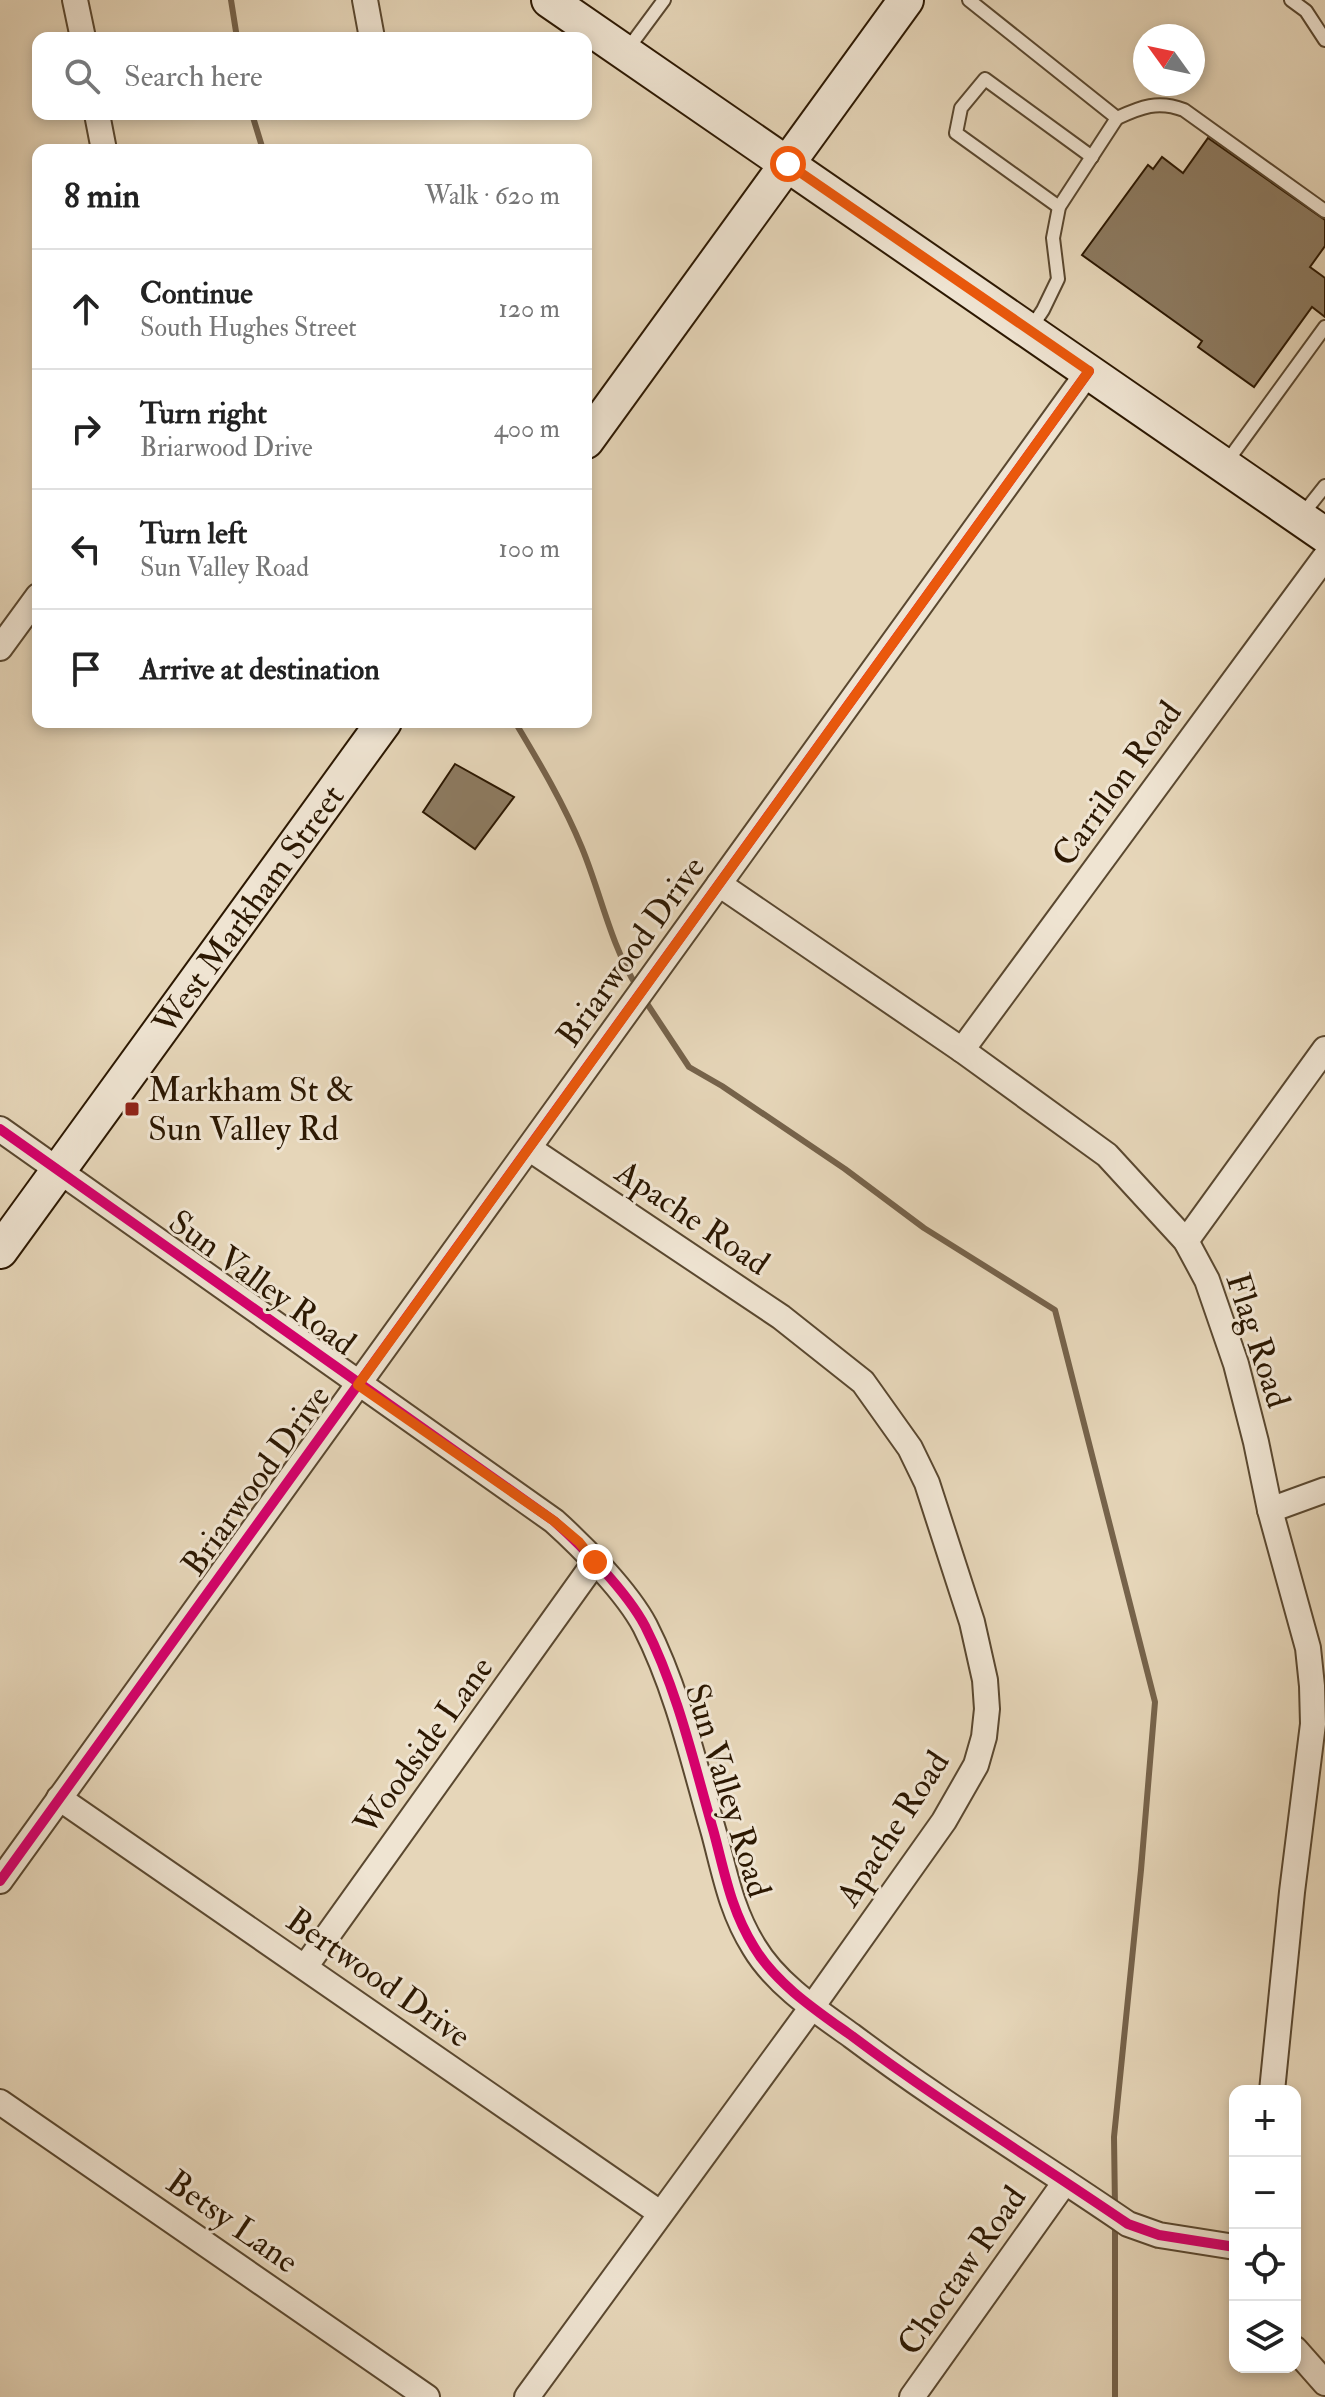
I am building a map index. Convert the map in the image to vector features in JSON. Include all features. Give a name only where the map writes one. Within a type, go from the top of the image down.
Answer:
[{"type":"main road","points":[[549,0],[1313,527]]},
{"type":"main road","points":[[592,433],[906,0]]},
{"type":"main road","name":"West Markham Street","points":[[0,1251],[380,728]]},
{"type":"street","points":[[75,0],[82,32]]},
{"type":"street","points":[[365,0],[371,32]]},
{"type":"street","points":[[98,120],[103,144]]},
{"type":"street","name":"Briarwood Drive","points":[[0,1881],[1089,371]]},
{"type":"street","name":"Carrilon Road","points":[[962,1050],[1325,557]]},
{"type":"street","points":[[0,648],[32,604]]},
{"type":"street","name":"Flag Road","points":[[719,884],[962,1050],[1107,1155],[1186,1241],[1207,1280],[1236,1364],[1270,1510],[1308,1648],[1316,1778],[1292,1892],[1273,2085]]},
{"type":"street","points":[[1186,1241],[1325,1049]]},
{"type":"street","name":"Sun Valley Road","points":[[0,1129],[554,1521],[579,1542],[644,1624],[664,1671],[738,1919],[761,1959],[812,2007],[887,2063],[1128,2224],[1159,2235],[1229,2246]]},
{"type":"street","name":"Apache Road","points":[[527,2397],[944,1821],[976,1765],[984,1737],[987,1709],[985,1680],[972,1622],[940,1521],[910,1448],[863,1382],[750,1296],[530,1149]]},
{"type":"street","points":[[1270,1510],[1325,1490]]},
{"type":"street","name":"Woodside Lane","points":[[305,1967],[595,1562]]},
{"type":"street","name":"Bertwood Drive","points":[[59,1798],[660,2213]]},
{"type":"street","name":"Betsy Lane","points":[[0,2102],[427,2397]]},
{"type":"street","name":"Choctaw Road","points":[[912,2397],[1065,2182]]},
{"type":"street","points":[[1301,2356],[1325,2383]]},
{"type":"lane","points":[[625,53],[664,0]]},
{"type":"lane","points":[[969,0],[1117,118]]},
{"type":"lane","points":[[1291,0],[1306,11],[1324,35]]},
{"type":"lane","points":[[1059,207],[956,133],[961,108],[985,79],[1092,157]]},
{"type":"lane","points":[[1029,330],[1058,279],[1053,238],[1059,207],[1117,118],[1145,105],[1167,103],[1184,110],[1325,211]]},
{"type":"lane","points":[[1225,464],[1325,327]]},
{"type":"lane","points":[[1313,527],[1325,486]]},
{"type":"building","points":[[1208,138],[1325,220],[1325,246],[1310,267],[1325,278],[1325,317],[1312,307],[1254,387],[1198,347],[1202,341],[1082,255],[1148,165],[1153,169],[1162,157],[1183,173]]},
{"type":"building","points":[[455,764],[514,797],[475,849],[423,812]]},
{"type":"waterway","points":[[231,0],[236,32]]},
{"type":"waterway","points":[[254,120],[261,144]]},
{"type":"waterway","points":[[518,728],[575,832],[613,936],[637,987]]},
{"type":"waterway","points":[[644,999],[689,1067],[845,1169],[924,1228],[1055,1310],[1155,1702],[1114,2137],[1115,2207]]},
{"type":"waterway","points":[[1115,2222],[1115,2397]]},
{"type":"cycle path","points":[[0,1881],[1089,371]]},
{"type":"cycle path","points":[[0,1129],[554,1521],[604,1570],[637,1613],[657,1651],[684,1728],[734,1905],[754,1947],[785,1985],[920,2085],[1128,2224],[1159,2235],[1229,2246]]},
{"type":"place","name":"Markham St & Sun Valley Rd","points":[[132,1109]]},
{"type":"route","points":[[595,1562],[579,1542],[554,1521],[358,1385],[1089,371],[788,164]]}]
